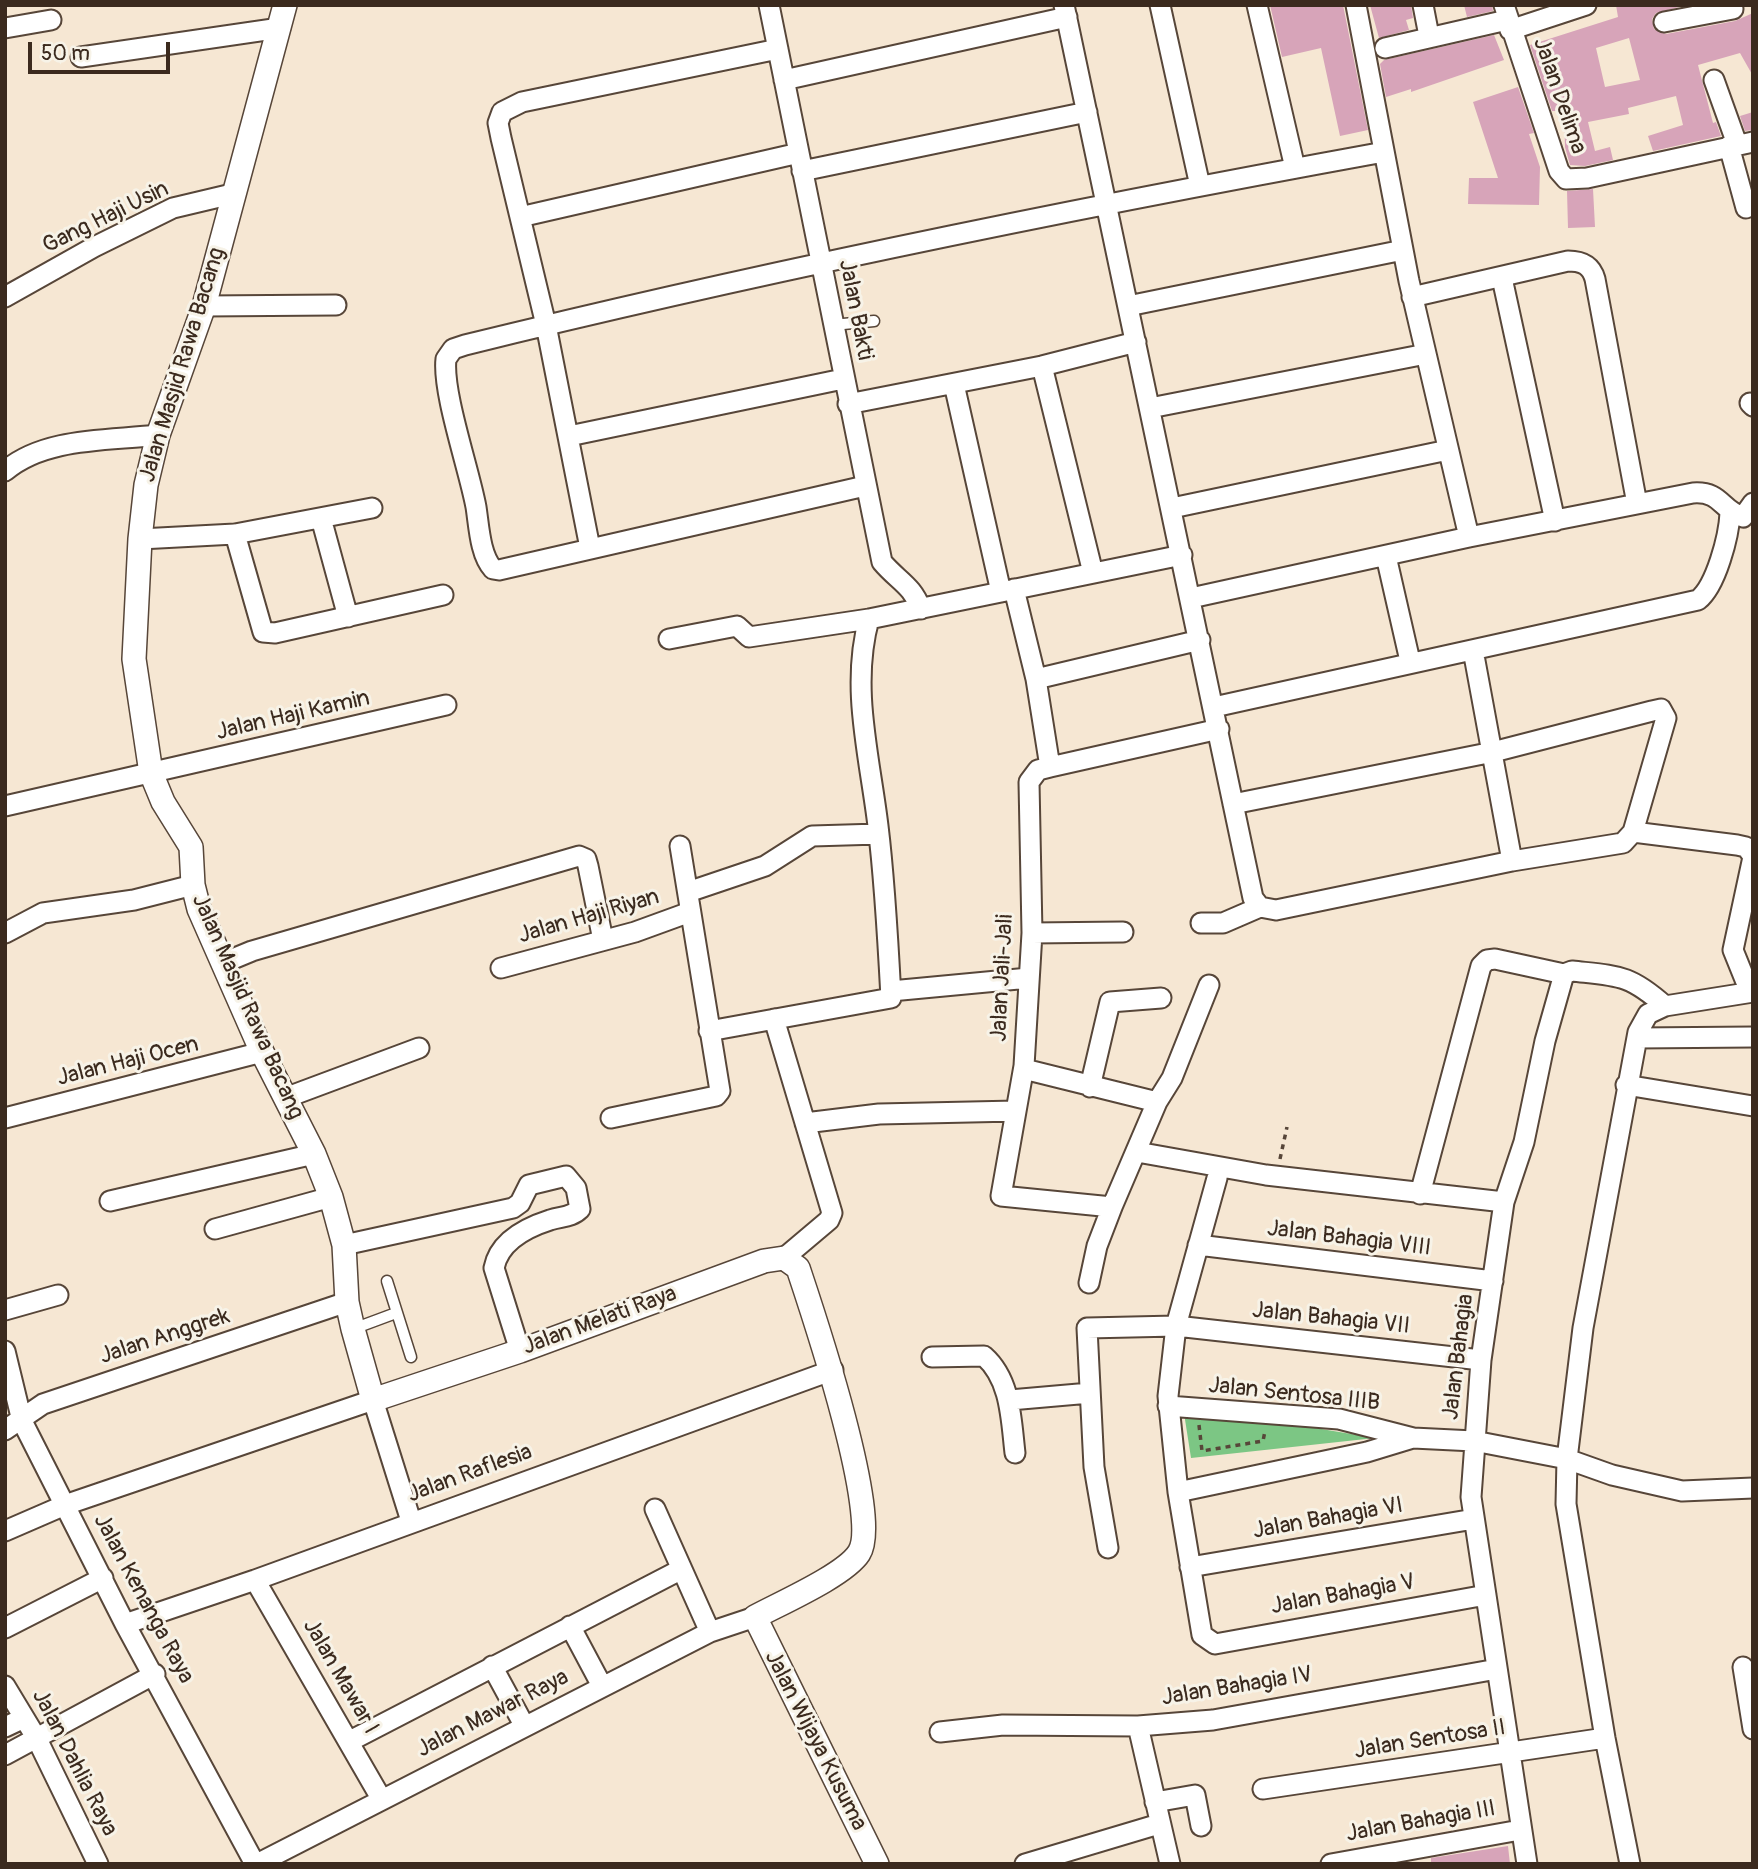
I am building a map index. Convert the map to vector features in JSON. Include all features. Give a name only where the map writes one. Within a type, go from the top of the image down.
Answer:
[{"type":"street","name":"Jalan Masjid Rawa Bacang","points":[[285,5],[204,306],[158,435],[146,485],[139,540],[134,659],[150,774],[163,802],[191,847],[192,885],[199,909],[262,1052],[314,1154],[331,1197],[344,1245],[347,1302],[373,1400]]},
{"type":"street","name":"Jalan Bakti","points":[[769,5],[882,562],[894,577],[909,586],[921,609]]},
{"type":"street","points":[[1160,5],[1200,186]]},
{"type":"street","points":[[1258,5],[1295,168]]},
{"type":"street","points":[[1356,5],[1412,297],[1469,537]]},
{"type":"street","points":[[1423,5],[1429,36]]},
{"type":"street","points":[[1385,48],[1507,18],[1586,5]]},
{"type":"street","points":[[1664,22],[1738,6]]},
{"type":"street","points":[[784,80],[1066,11],[1253,898],[1260,907]]},
{"type":"street","name":"Jalan Delima","points":[[1507,18],[1559,171],[1566,179],[1587,178],[1740,144]]},
{"type":"street","points":[[5,28],[51,20]]},
{"type":"street","points":[[81,57],[280,28]]},
{"type":"street","points":[[590,548],[546,325],[501,138],[498,123],[502,112],[522,102],[778,49]]},
{"type":"street","points":[[1714,80],[1740,144],[1746,208]]},
{"type":"street","points":[[520,217],[800,162],[1087,112]]},
{"type":"street","points":[[865,486],[493,569],[483,544],[471,478],[452,403],[446,359],[453,349],[820,262],[1107,203],[1384,152]]},
{"type":"street","name":"Gang Haji Usin","points":[[5,297],[94,247],[173,208],[232,194]]},
{"type":"street","points":[[1128,306],[1403,250]]},
{"type":"street","points":[[1412,297],[1568,261],[1584,263],[1593,271],[1637,504]]},
{"type":"street","points":[[1502,278],[1555,521]]},
{"type":"street","points":[[204,306],[336,305]]},
{"type":"street","points":[[848,404],[1042,366],[1136,342]]},
{"type":"street","points":[[1150,408],[1426,354]]},
{"type":"street","points":[[1042,366],[1093,573]]},
{"type":"street","points":[[569,436],[843,379]]},
{"type":"street","points":[[954,384],[1008,591],[1036,679],[1049,767],[1219,729]]},
{"type":"street","points":[[5,471],[19,459],[40,450],[158,435]]},
{"type":"street","points":[[1172,508],[1448,450]]},
{"type":"street","points":[[1191,598],[1469,537],[1637,504],[1708,492],[1719,498],[1730,513],[1743,517],[1753,503]]},
{"type":"street","points":[[139,540],[235,534],[372,508]]},
{"type":"street","points":[[1214,707],[1410,661],[1474,650],[1698,600],[1707,592],[1729,528],[1730,513]]},
{"type":"street","points":[[321,518],[348,617]]},
{"type":"street","points":[[235,534],[263,632],[275,633],[443,594]]},
{"type":"street","points":[[669,639],[737,626],[749,637],[869,619],[1182,555]]},
{"type":"street","points":[[1386,556],[1410,661]]},
{"type":"street","points":[[709,1031],[891,998],[879,834],[862,719],[862,667],[869,619]]},
{"type":"street","points":[[1036,679],[1200,640]]},
{"type":"street","points":[[1474,650],[1512,861]]},
{"type":"street","name":"Jalan Haji Kamin","points":[[5,806],[446,705]]},
{"type":"street","points":[[1201,923],[1223,923],[1260,907],[1276,910],[1512,861],[1623,843],[1633,832],[1666,726],[1665,712],[1661,709],[1493,752],[1233,804]]},
{"type":"street","name":"Jalan Jali-Jali","points":[[1049,767],[1038,770],[1029,782],[1032,933],[1024,1066],[1028,1070],[1090,1087],[1157,1102]]},
{"type":"street","points":[[1630,1864],[1605,1738],[1566,1504],[1567,1459],[1583,1328],[1626,1085],[1637,1038],[1648,1014],[1665,1006],[1752,992],[1733,950],[1753,857],[1746,847],[1737,845],[1633,832]]},
{"type":"street","points":[[688,892],[765,866],[812,836],[879,834]]},
{"type":"street","points":[[611,1118],[716,1096],[720,1091],[680,846]]},
{"type":"street","points":[[223,963],[252,951],[579,856],[586,859],[603,940]]},
{"type":"street","points":[[5,933],[43,913],[134,900],[192,885]]},
{"type":"street","name":"Jalan Haji Riyan","points":[[501,968],[603,940],[690,912]]},
{"type":"street","points":[[1032,933],[1123,932]]},
{"type":"street","points":[[1420,1194],[1481,966],[1495,959],[1564,974],[1572,971],[1626,977],[1641,984],[1665,1006]]},
{"type":"street","name":"Jalan Bahagia","points":[[1527,1864],[1471,1497],[1481,1360],[1504,1202],[1524,1142],[1545,1041],[1564,974]]},
{"type":"street","points":[[891,991],[1029,978]]},
{"type":"street","points":[[1089,1283],[1097,1246],[1112,1207],[1157,1102],[1172,1078],[1209,985]]},
{"type":"street","points":[[1090,1087],[1110,1002],[1161,998]]},
{"type":"street","points":[[755,1617],[844,1568],[862,1550],[864,1536],[856,1472],[833,1370],[798,1268],[784,1258],[829,1220],[832,1213],[775,1020]]},
{"type":"street","points":[[1637,1038],[1753,1037]]},
{"type":"street","points":[[285,1098],[419,1048]]},
{"type":"street","name":"Jalan Haji Ocen","points":[[5,1118],[262,1052]]},
{"type":"street","points":[[1024,1066],[1001,1196],[1112,1207]]},
{"type":"street","points":[[1626,1085],[1753,1107]]},
{"type":"street","points":[[805,1123],[878,1114],[1016,1111]]},
{"type":"street","points":[[1137,1152],[1276,1176],[1504,1202]]},
{"type":"street","points":[[110,1201],[314,1154]]},
{"type":"street","points":[[344,1245],[513,1208],[520,1203],[530,1185],[559,1176],[570,1179],[576,1188],[580,1205],[578,1211],[518,1235],[496,1257],[494,1268],[520,1351]]},
{"type":"street","points":[[1190,1567],[1168,1406],[1176,1326],[1217,1178]]},
{"type":"street","points":[[215,1229],[331,1197]]},
{"type":"street","name":"Jalan Bahagia VIII","points":[[1198,1245],[1493,1281]]},
{"type":"street","name":"Jalan Melati Raya","points":[[5,1531],[65,1505],[520,1351],[764,1261],[784,1258]]},
{"type":"street","points":[[5,1310],[58,1295]]},
{"type":"street","name":"Jalan Anggrek","points":[[14,1425],[43,1404],[347,1302]]},
{"type":"street","name":"Jalan Bahagia VII","points":[[1090,1393],[1087,1328],[1176,1326],[1481,1360]]},
{"type":"street","name":"Jalan Kenanga Raya","points":[[5,1351],[14,1425],[65,1505],[125,1624],[155,1674],[256,1864]]},
{"type":"street","points":[[932,1357],[984,1356],[996,1366],[1010,1400],[1015,1453]]},
{"type":"street","name":"Jalan Raflesia","points":[[125,1624],[255,1580],[411,1521],[833,1370]]},
{"type":"street","points":[[1010,1400],[1090,1393],[1094,1467],[1108,1548]]},
{"type":"street","points":[[373,1400],[411,1521]]},
{"type":"street","name":"Jalan Sentosa IIIB","points":[[1168,1406],[1339,1419],[1413,1438]]},
{"type":"street","points":[[1178,1492],[1367,1452],[1413,1438],[1474,1441],[1567,1459],[1612,1475],[1682,1491],[1753,1488]]},
{"type":"street","points":[[655,1509],[710,1632]]},
{"type":"street","name":"Jalan Bahagia VI","points":[[1190,1567],[1474,1519]]},
{"type":"street","name":"Jalan Bahagia V","points":[[1190,1567],[1202,1635],[1209,1642],[1486,1595]]},
{"type":"street","points":[[350,1741],[680,1570]]},
{"type":"street","points":[[5,1628],[103,1578]]},
{"type":"street","name":"Jalan Mawar I","points":[[255,1580],[382,1800]]},
{"type":"street","name":"Jalan Mawar Raya","points":[[256,1864],[710,1632],[755,1617]]},
{"type":"street","name":"Jalan Wijaya Kusuma","points":[[755,1617],[877,1864]]},
{"type":"street","points":[[570,1626],[602,1686]]},
{"type":"street","points":[[492,1666],[524,1725]]},
{"type":"street","points":[[1743,1667],[1753,1729]]},
{"type":"street","name":"Jalan Bahagia IV","points":[[940,1732],[1003,1725],[1138,1726],[1213,1720],[1497,1669]]},
{"type":"street","points":[[5,1755],[155,1674]]},
{"type":"street","name":"Jalan Dahlia Raya","points":[[5,1686],[37,1739],[98,1864]]},
{"type":"street","points":[[5,1727],[24,1718]]},
{"type":"street","points":[[1138,1726],[1170,1864]]},
{"type":"street","name":"Jalan Sentosa II","points":[[1264,1789],[1605,1738]]},
{"type":"street","points":[[1156,1802],[1195,1795],[1201,1826]]},
{"type":"street","points":[[1025,1864],[1159,1824]]},
{"type":"street","name":"Jalan Bahagia III","points":[[1331,1864],[1361,1861],[1520,1830]]},
{"type":"lane","points":[[833,325],[874,321]]},
{"type":"lane","points":[[387,1281],[411,1357]]},
{"type":"lane","points":[[353,1329],[396,1313]]},
{"type":"path","points":[[1276,1176],[1287,1127]]},
{"type":"green space","points":[[1196,1408],[1375,1438],[1191,1458],[1184,1413]]},
{"type":"building","points":[[1270,5],[1343,5],[1368,130],[1340,136],[1321,48],[1282,57]]},
{"type":"building","points":[[1370,5],[1411,5],[1413,18],[1406,20],[1409,30],[1379,38]]},
{"type":"building","points":[[1464,5],[1492,5],[1493,11],[1467,17]]},
{"type":"building","points":[[1616,5],[1687,5],[1656,13],[1652,19],[1654,29],[1666,34],[1735,21],[1753,13],[1753,76],[1740,53],[1698,65],[1713,123],[1716,122],[1721,136],[1653,151],[1648,136],[1683,125],[1676,96],[1628,108],[1629,114],[1588,122],[1595,151],[1610,147],[1613,160],[1585,166],[1570,165],[1565,147],[1564,111],[1552,111],[1530,45],[1618,17]],"holes":[[[1629,38],[1640,80],[1605,87],[1596,48]]]},
{"type":"building","points":[[1494,35],[1504,60],[1411,92],[1411,89],[1386,97],[1380,64],[1384,60]]},
{"type":"building","points":[[1518,87],[1534,133],[1529,134],[1540,167],[1539,205],[1468,204],[1469,178],[1498,178],[1473,102]]},
{"type":"building","points":[[1753,112],[1753,130],[1745,131],[1740,116]]},
{"type":"building","points":[[1593,189],[1595,227],[1568,228],[1567,191]]},
{"type":"building","points":[[1508,1846],[1510,1864],[1431,1864],[1431,1858]]}]
